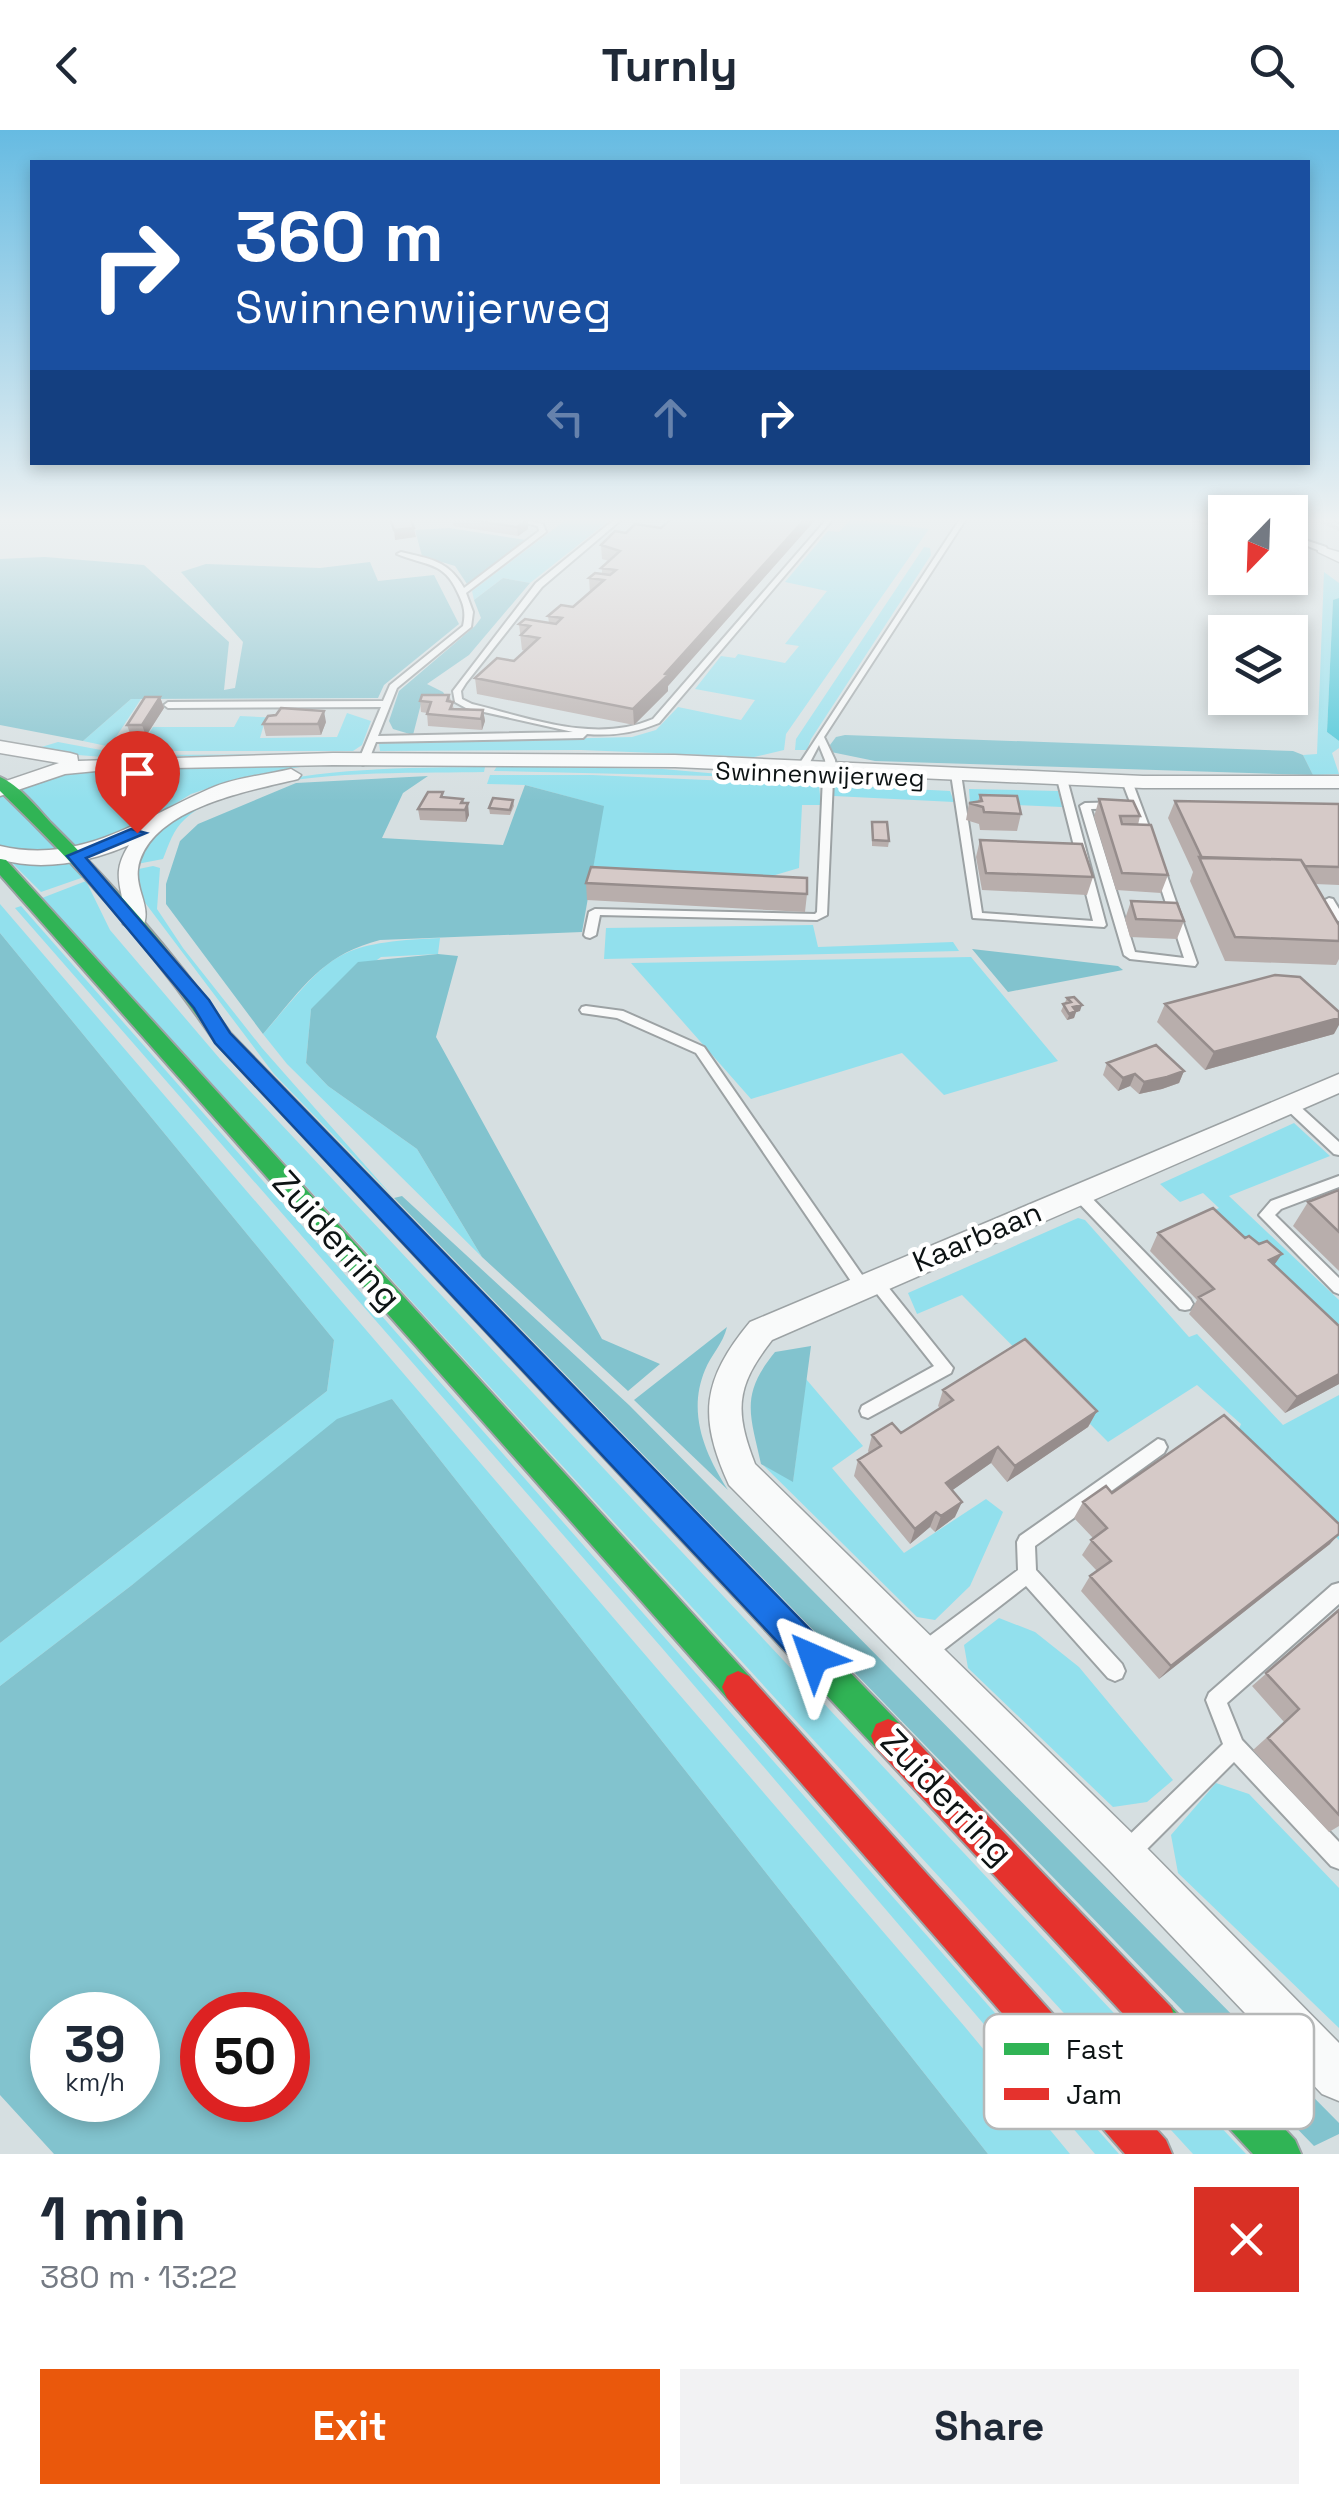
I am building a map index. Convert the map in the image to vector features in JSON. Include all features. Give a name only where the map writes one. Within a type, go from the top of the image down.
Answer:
[{"type":"main road","name":"Zuiderring","points":[[2,786],[75,856],[202,1004],[223,1038],[1151,2014]]},
{"type":"main road","name":"Zuiderring","points":[[0,864],[1030,2014]]},
{"type":"main road","name":"Zuiderring","points":[[1130,2129],[1152,2154]]},
{"type":"main road","name":"Zuiderring","points":[[1258,2129],[1281,2154]]},
{"type":"street","name":"Swinnenwijerweg","points":[[0,748],[51,758],[116,763]]},
{"type":"street","name":"Swinnenwijerweg","points":[[2,786],[62,768],[116,763],[333,760],[651,763],[1339,794]]},
{"type":"street","name":"Swinnenwijerweg","points":[[0,852],[19,858],[75,856],[116,843],[220,790],[363,762]]},
{"type":"street","name":"Swinnenwijerweg","points":[[1135,782],[1339,782]]},
{"type":"street","name":"Swinnenwijerweg","points":[[134,924],[138,909],[127,875],[138,845],[156,824]]},
{"type":"street","name":"Kaarbaan","points":[[922,1654],[741,1474],[723,1427],[722,1412],[722,1397],[736,1360],[760,1331],[1339,1083]]},
{"type":"street","points":[[922,1654],[1279,2014]]},
{"type":"street","points":[[1314,2050],[1339,2076]]},
{"type":"lane","points":[[363,762],[393,686],[468,627],[470,613]]},
{"type":"lane","points":[[516,613],[456,691],[458,700],[469,706],[598,733]]},
{"type":"lane","points":[[374,739],[556,738],[641,731],[656,721],[748,613]]},
{"type":"lane","points":[[803,771],[902,613]]},
{"type":"lane","points":[[168,705],[385,704]]},
{"type":"lane","points":[[590,935],[595,912],[817,918],[823,913],[830,774],[821,739]]},
{"type":"lane","points":[[956,776],[977,916],[1100,925],[1062,779]]},
{"type":"lane","points":[[1135,782],[1136,805],[1191,963],[1130,955],[1085,806],[1136,805]]},
{"type":"lane","points":[[805,887],[824,888]]},
{"type":"lane","points":[[1329,901],[1339,918]]},
{"type":"lane","points":[[586,1010],[619,1014],[700,1050],[869,1283],[945,1368],[868,1412]]},
{"type":"lane","points":[[1290,1104],[1339,1150]]},
{"type":"lane","points":[[1339,1181],[1276,1205],[1266,1215],[1339,1288]]},
{"type":"lane","points":[[1078,1194],[1186,1304]]},
{"type":"lane","points":[[1115,1672],[1027,1574],[1026,1542],[1158,1448]]},
{"type":"lane","points":[[922,1654],[1027,1574]]},
{"type":"lane","points":[[1339,1592],[1216,1700],[1234,1748],[1339,1858]]},
{"type":"lane","points":[[1124,1855],[1234,1748]]},
{"type":"shaded area","points":[[0,613],[197,613],[229,642],[224,690],[235,688],[243,642],[218,613],[454,613],[459,624],[384,685],[378,698],[131,699],[83,741],[0,725]]},
{"type":"shaded area","points":[[479,613],[504,613],[469,655],[427,684],[443,692],[448,700],[422,700],[413,735],[393,729],[389,721],[399,691],[481,618]]},
{"type":"shaded area","points":[[809,613],[870,613],[786,734],[784,750],[754,757],[581,750],[380,751],[379,743],[632,737],[656,730],[678,707],[741,720],[755,700],[695,689],[721,656],[735,658],[738,654],[785,663],[799,646],[785,644]]},
{"type":"shaded area","points":[[880,613],[893,613],[807,750],[795,750],[796,739]]},
{"type":"shaded area","points":[[1322,613],[1332,613],[1327,732],[1339,741],[1339,748],[1332,753],[1339,774],[1313,775],[1303,755],[1317,754]]},
{"type":"shaded area","points":[[1332,613],[1339,613],[1339,741],[1327,732]]},
{"type":"shaded area","points":[[131,699],[141,699],[116,737],[146,738],[153,727],[234,727],[240,716],[280,718],[264,724],[260,738],[337,737],[347,713],[371,721],[362,745],[353,751],[130,751],[83,741]]},
{"type":"shaded area","points":[[836,737],[1293,751],[1303,755],[1313,775],[875,761],[831,752],[830,745]]},
{"type":"shaded area","points":[[58,742],[128,755],[350,754],[103,757],[28,751]]},
{"type":"shaded area","points":[[278,764],[300,767],[239,778],[191,794],[139,826],[78,851],[13,788],[35,778],[80,770]]},
{"type":"shaded area","points":[[497,766],[663,769],[753,777],[494,771]]},
{"type":"shaded area","points":[[485,767],[484,772],[327,776],[245,790],[211,802],[185,819],[163,859],[137,864],[160,831],[195,806],[241,789],[292,778],[345,772]]},
{"type":"shaded area","points":[[490,775],[592,775],[819,785],[821,805],[802,805],[799,868],[765,878],[593,868],[603,806],[525,785],[487,784]]},
{"type":"shaded area","points":[[428,776],[403,793],[382,838],[503,845],[525,785],[604,806],[582,932],[380,940],[327,965],[263,1034],[166,904],[166,884],[180,841],[198,824],[296,783]]},
{"type":"shaded area","points":[[834,785],[950,791],[954,802],[834,796]]},
{"type":"shaded area","points":[[969,789],[1058,791],[1062,807],[970,803]]},
{"type":"shaded area","points":[[0,794],[63,853],[28,853],[0,845]]},
{"type":"shaded area","points":[[68,860],[84,877],[41,892],[12,863]]},
{"type":"shaded area","points":[[160,868],[157,909],[183,948],[262,1048],[394,1198],[274,1074],[140,896],[134,870]]},
{"type":"shaded area","points":[[86,881],[110,930],[220,1059],[1115,2014],[1065,2014],[42,898]]},
{"type":"shaded area","points":[[0,904],[984,2050],[984,2129],[1049,2129],[1070,2154],[988,2154],[392,1399],[132,1585],[0,1686],[0,1643],[327,1391],[334,1340],[0,933]]},
{"type":"shaded area","points":[[21,906],[996,2014],[984,2014],[984,2024],[662,1648],[15,908]]},
{"type":"shaded area","points":[[813,925],[818,947],[953,942],[959,951],[604,959],[606,928]]},
{"type":"shaded area","points":[[0,933],[334,1340],[327,1391],[0,1643]]},
{"type":"shaded area","points":[[440,938],[438,954],[381,957],[311,1009],[306,1063],[328,1086],[417,1149],[482,1257],[287,1064],[263,1034],[304,986],[337,958],[376,944]]},
{"type":"shaded area","points":[[972,949],[1118,966],[1123,970],[1008,992]]},
{"type":"shaded area","points":[[438,954],[458,956],[436,1037],[602,1339],[660,1364],[628,1391],[482,1257],[417,1149],[328,1086],[306,1063],[311,1009],[358,962]]},
{"type":"shaded area","points":[[971,957],[1058,1061],[944,1095],[902,1053],[751,1099],[631,963]]},
{"type":"shaded area","points":[[1294,1123],[1330,1156],[1229,1196],[1339,1300],[1339,1350],[1204,1215],[1219,1208],[1203,1193],[1180,1202],[1160,1184]]},
{"type":"shaded area","points":[[402,1196],[629,1405],[1231,2014],[1186,2014],[394,1198]]},
{"type":"shaded area","points":[[1078,1218],[1085,1220],[1189,1337],[1197,1334],[1283,1425],[1339,1395],[1339,1540],[1234,1441],[1241,1424],[1197,1385],[1108,1442],[962,1295],[917,1314],[908,1293]]},
{"type":"shaded area","points":[[727,1327],[705,1370],[698,1417],[706,1448],[728,1490],[634,1400]]},
{"type":"shaded area","points":[[811,1346],[793,1482],[761,1464],[751,1418],[752,1393],[775,1352]]},
{"type":"shaded area","points":[[806,1379],[863,1446],[832,1468],[904,1553],[986,1499],[1003,1512],[970,1586],[935,1620],[917,1617],[762,1464],[793,1481]]},
{"type":"shaded area","points":[[392,1399],[988,2154],[54,2154],[0,2095],[0,1686],[337,1419]]},
{"type":"shaded area","points":[[999,1618],[1035,1632],[1079,1667],[1173,1780],[1147,1802],[1113,1807],[968,1668],[964,1645]]},
{"type":"shaded area","points":[[1216,1783],[1249,1794],[1339,1888],[1339,2028],[1178,1873],[1171,1835]]},
{"type":"shaded area","points":[[1314,2098],[1339,2123],[1339,2134],[1314,2146],[1298,2129],[1314,2129]]},
{"type":"shaded area","points":[[1074,2129],[1097,2129],[1119,2154],[1095,2154]]},
{"type":"shaded area","points":[[1170,2129],[1223,2129],[1246,2154],[1193,2154]]},
{"type":"building","points":[[720,613],[665,674],[668,675],[633,709],[475,678],[497,658],[514,661],[539,638],[521,635],[530,626],[519,624],[525,619],[556,624],[562,618],[548,616]]},
{"type":"building","points":[[422,695],[449,695],[447,701],[453,702],[450,709],[483,710],[481,719],[427,714],[431,702],[420,701]]},
{"type":"building","points":[[145,697],[160,697],[142,725],[127,725]]},
{"type":"building","points":[[281,708],[324,711],[318,724],[263,724]]},
{"type":"building","points":[[428,792],[443,792],[441,797],[468,803],[465,810],[418,809]]},
{"type":"building","points":[[980,795],[1017,796],[1021,814],[984,812],[983,807],[969,803],[982,801]]},
{"type":"building","points":[[493,798],[513,800],[510,810],[489,808]]},
{"type":"building","points":[[1099,799],[1133,801],[1140,816],[1120,816],[1122,824],[1151,825],[1168,875],[1122,873]]},
{"type":"building","points":[[1175,801],[1339,804],[1339,867],[1305,866],[1301,860],[1202,858]]},
{"type":"building","points":[[872,822],[887,822],[889,841],[873,840]]},
{"type":"building","points":[[980,840],[1082,844],[1093,877],[986,873]]},
{"type":"building","points":[[1199,857],[1301,860],[1339,925],[1339,941],[1235,937]]},
{"type":"building","points":[[591,867],[807,878],[807,894],[586,883]]},
{"type":"building","points":[[1131,901],[1177,903],[1184,921],[1136,919]]},
{"type":"building","points":[[1275,975],[1300,977],[1339,1012],[1339,1018],[1214,1052],[1165,1004]]},
{"type":"building","points":[[1074,997],[1082,1005],[1073,1007],[1076,1011],[1069,1014],[1063,1004]]},
{"type":"building","points":[[1156,1045],[1184,1071],[1144,1082],[1135,1074],[1123,1078],[1107,1063]]},
{"type":"building","points":[[1339,1190],[1339,1232],[1308,1202]]},
{"type":"building","points":[[1213,1208],[1245,1238],[1249,1236],[1259,1244],[1267,1241],[1282,1254],[1269,1260],[1339,1326],[1339,1374],[1297,1397],[1199,1297],[1214,1289],[1158,1233]]},
{"type":"building","points":[[1025,1339],[1097,1411],[1015,1466],[998,1447],[946,1483],[962,1502],[941,1516],[936,1512],[915,1529],[858,1460],[881,1446],[872,1435],[892,1423],[901,1433],[953,1400],[943,1390]]},
{"type":"building","points":[[1224,1415],[1339,1524],[1339,1534],[1171,1666],[1090,1576],[1111,1561],[1091,1540],[1107,1528],[1083,1502],[1106,1486],[1112,1493]]},
{"type":"building","points":[[1339,1610],[1339,1815],[1268,1738],[1299,1709],[1266,1673]]},
{"type":"traffic: fast","points":[[0,782],[119,904],[223,1038],[888,1736]]},
{"type":"traffic: fast","points":[[0,864],[738,1687]]},
{"type":"traffic: fast","points":[[1258,2129],[1281,2154]]},
{"type":"traffic: jam","points":[[738,1687],[1028,2014]]},
{"type":"traffic: jam","points":[[888,1736],[1150,2014]]},
{"type":"traffic: jam","points":[[1130,2129],[1152,2154]]},
{"type":"route","points":[[137,833],[75,856],[202,1004],[223,1038],[814,1658]]}]
